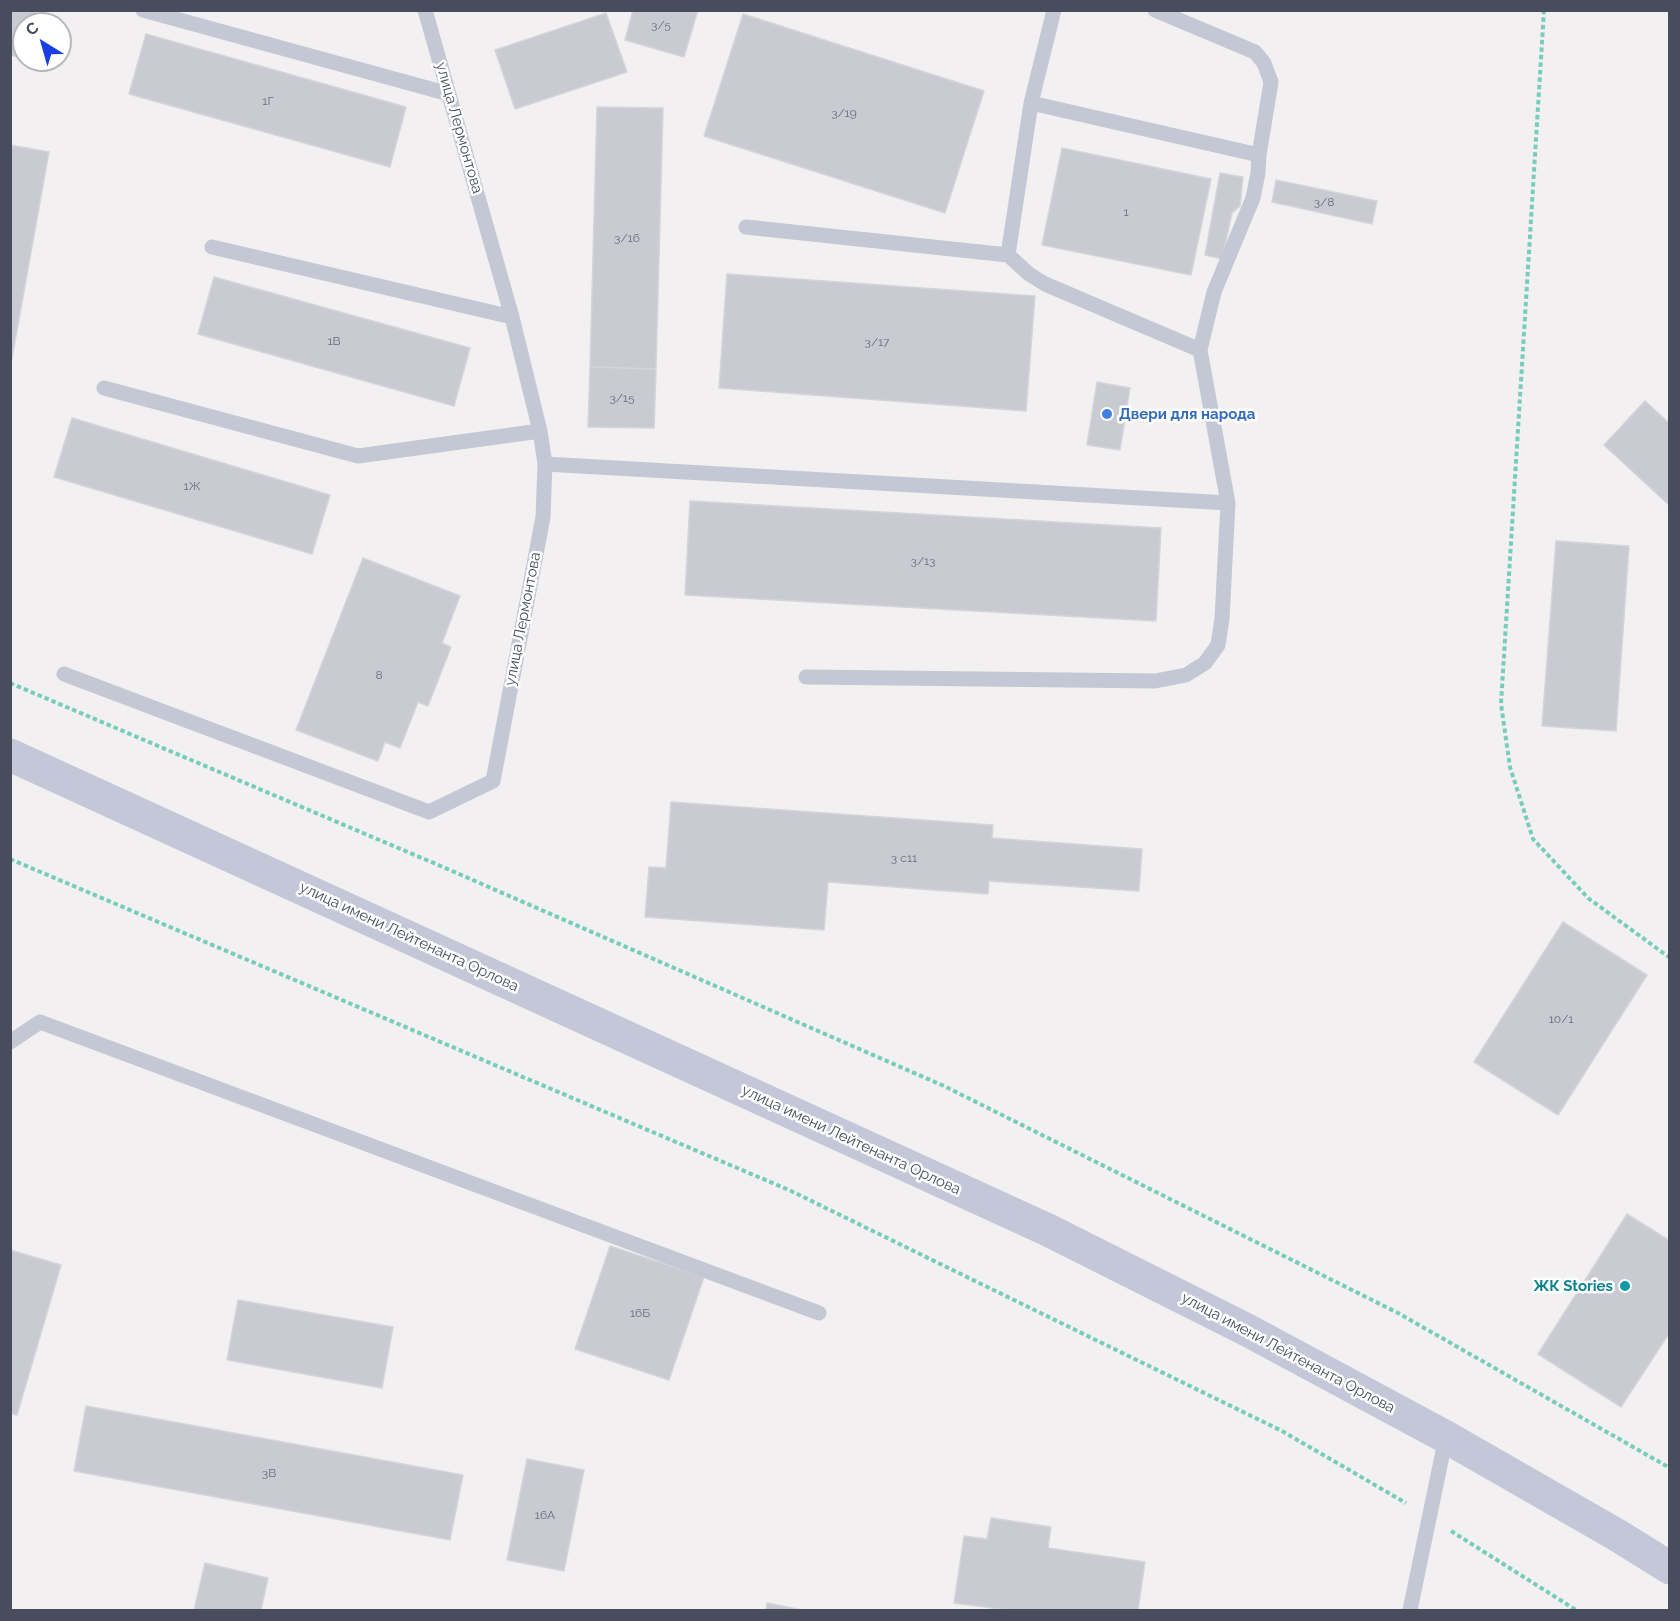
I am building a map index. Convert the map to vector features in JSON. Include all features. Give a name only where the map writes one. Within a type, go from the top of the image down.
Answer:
[{"type":"main road","name":"улица имени Лейтенанта Орлова","points":[[10,755],[1048,1230],[1249,1331],[1446,1437],[1578,1512],[1670,1568]]},
{"type":"lane","points":[[142,10],[449,94]]},
{"type":"lane","name":"улица Лермонтова","points":[[64,674],[429,812],[493,781],[543,517],[544,464],[540,431],[512,317],[424,10]]},
{"type":"lane","points":[[1008,255],[1031,103],[1054,10]]},
{"type":"lane","points":[[806,677],[1155,681],[1186,675],[1205,663],[1218,645],[1222,619],[1228,503],[1200,350],[1214,292],[1253,198],[1271,82],[1264,63],[1255,52],[1155,10]]},
{"type":"lane","points":[[1031,103],[1259,155]]},
{"type":"lane","points":[[746,227],[1008,255],[1045,284],[1200,350]]},
{"type":"lane","points":[[212,247],[512,317]]},
{"type":"lane","points":[[104,388],[358,456],[540,431]]},
{"type":"lane","points":[[544,464],[1228,503]]},
{"type":"lane","points":[[10,1042],[40,1022],[819,1312]]},
{"type":"lane","points":[[1410,1611],[1446,1437]]},
{"type":"path","points":[[1544,10],[1501,704],[1510,767],[1533,839],[1588,898],[1670,958]]},
{"type":"path","points":[[10,683],[450,870],[944,1086],[1398,1313],[1670,1468]]},
{"type":"path","points":[[10,859],[789,1190],[1282,1431],[1429,1517],[1576,1611]]},
{"type":"building","points":[[10,10],[36,10],[36,12],[12,12],[12,55],[10,55]]},
{"type":"building","points":[[633,10],[698,10],[684,57],[625,40]]},
{"type":"building","points":[[606,13],[627,72],[515,109],[495,50]]},
{"type":"building","points":[[743,14],[984,91],[945,213],[704,136]]},
{"type":"building","points":[[146,34],[406,107],[390,167],[129,94]]},
{"type":"building","points":[[597,107],[663,108],[656,369],[590,367]]},
{"type":"building","points":[[10,145],[49,152],[10,369]]},
{"type":"building","points":[[1062,148],[1211,179],[1191,275],[1042,245]]},
{"type":"building","points":[[1220,173],[1243,177],[1240,206],[1232,213],[1222,259],[1205,255]]},
{"type":"building","points":[[1276,180],[1377,201],[1372,224],[1272,202]]},
{"type":"building","points":[[727,274],[1035,296],[1026,411],[719,388]]},
{"type":"building","points":[[214,277],[470,348],[454,406],[198,334]]},
{"type":"building","points":[[590,367],[656,369],[654,428],[588,427]]},
{"type":"building","points":[[1097,382],[1130,388],[1120,450],[1087,445]]},
{"type":"building","points":[[1645,401],[1670,424],[1670,506],[1604,445]]},
{"type":"building","points":[[72,418],[330,495],[312,554],[54,477]]},
{"type":"building","points":[[690,501],[1161,528],[1156,621],[685,595]]},
{"type":"building","points":[[1556,541],[1629,546],[1616,731],[1542,726]]},
{"type":"building","points":[[363,558],[460,596],[442,643],[451,647],[428,706],[418,702],[400,748],[385,742],[378,761],[296,730]]},
{"type":"building","points":[[671,802],[993,825],[992,838],[1142,849],[1139,891],[989,881],[988,894],[828,882],[824,930],[645,917],[649,867],[666,868]]},
{"type":"building","points":[[1563,922],[1647,975],[1558,1115],[1474,1062]]},
{"type":"building","name":"ЖК Stories","points":[[1627,1214],[1670,1241],[1670,1332],[1621,1407],[1538,1354]]},
{"type":"building","points":[[610,1246],[704,1277],[669,1380],[575,1349]]},
{"type":"building","points":[[10,1250],[61,1265],[17,1415],[10,1413]]},
{"type":"building","points":[[238,1300],[393,1327],[382,1388],[227,1360]]},
{"type":"building","points":[[86,1406],[463,1475],[450,1540],[74,1471]]},
{"type":"building","points":[[527,1459],[584,1470],[564,1571],[507,1560]]},
{"type":"building","points":[[991,1518],[1051,1527],[1048,1548],[1145,1562],[1138,1610],[1008,1610],[954,1603],[964,1536],[987,1539]]},
{"type":"building","points":[[205,1563],[268,1578],[261,1610],[194,1610]]},
{"type":"building","points":[[767,1603],[802,1610],[766,1610]]},
{"type":"place","name":"Двери для народа","points":[[1107,414]]},
{"type":"place","name":"ЖК Stories","points":[[1625,1286]]}]
